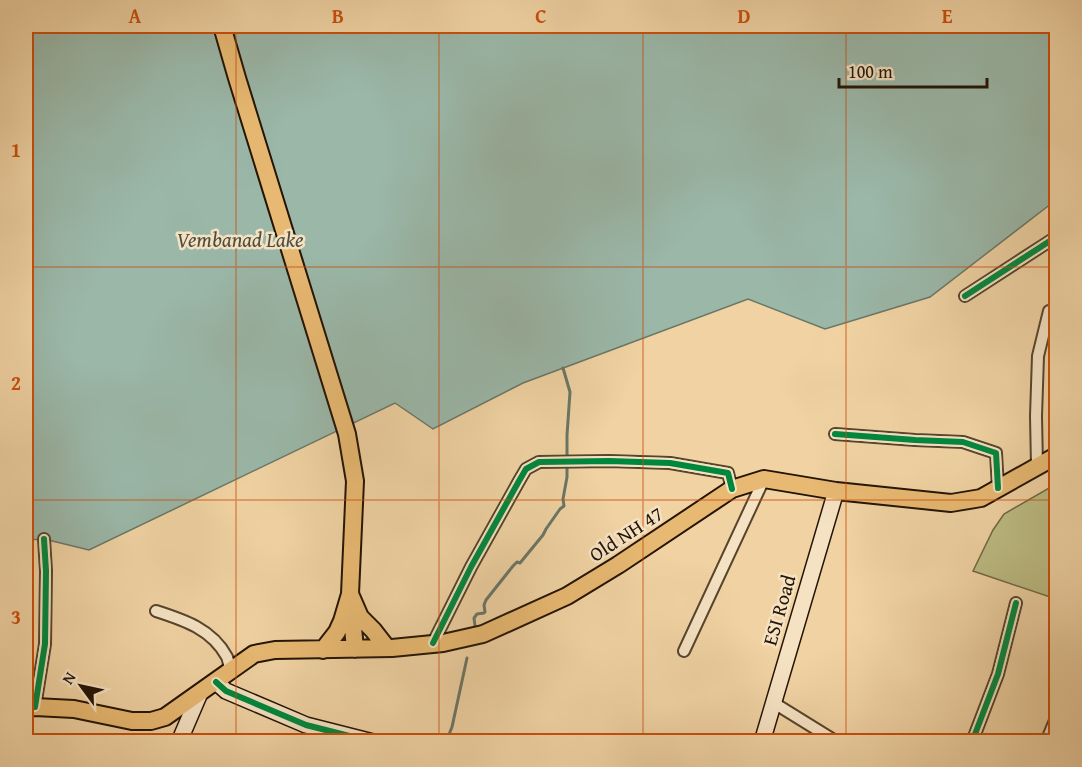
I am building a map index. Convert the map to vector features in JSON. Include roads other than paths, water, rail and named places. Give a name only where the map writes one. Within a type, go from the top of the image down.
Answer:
[{"type":"main road","points":[[222,26],[348,434],[355,482],[350,594],[355,649]]},
{"type":"main road","name":"Old NH 47","points":[[30,707],[74,709],[132,721],[151,721],[165,717],[254,654],[275,650],[387,648],[443,643],[483,634],[567,596],[732,489],[764,479],[837,491],[951,503],[981,498],[1056,456]]},
{"type":"main road","name":"ESI Road","points":[[762,741],[837,491]]},
{"type":"main road","points":[[350,594],[360,617],[387,648]]},
{"type":"main road","points":[[324,650],[337,632],[350,594]]},
{"type":"main road","points":[[216,682],[226,691],[306,725],[373,741]]},
{"type":"main road","points":[[179,741],[200,693]]},
{"type":"street","points":[[965,296],[1056,237]]},
{"type":"street","points":[[1037,466],[1038,356],[1049,311]]},
{"type":"street","points":[[835,434],[963,442],[996,453],[998,488]]},
{"type":"street","points":[[433,643],[471,567],[526,469],[539,462],[670,463],[728,473],[732,489]]},
{"type":"street","points":[[684,651],[764,479]]},
{"type":"street","points":[[30,707],[45,644],[44,539]]},
{"type":"street","points":[[972,741],[998,674],[1016,603]]},
{"type":"street","points":[[156,611],[180,618],[204,630],[217,643],[228,660],[231,671]]},
{"type":"street","points":[[774,703],[837,741]]},
{"type":"street","points":[[1046,741],[1056,718]]},
{"type":"water","name":"Vembanad Lake","points":[[26,26],[1056,26],[1056,200],[930,297],[825,329],[748,299],[523,383],[433,429],[395,403],[89,550],[44,539],[26,540]]},
{"type":"waterway","points":[[475,626],[474,618],[477,614],[485,612],[486,600],[513,566],[517,562],[520,563],[564,506],[570,392],[563,368]]},
{"type":"waterway","points":[[446,742],[452,727],[467,658]]}]
